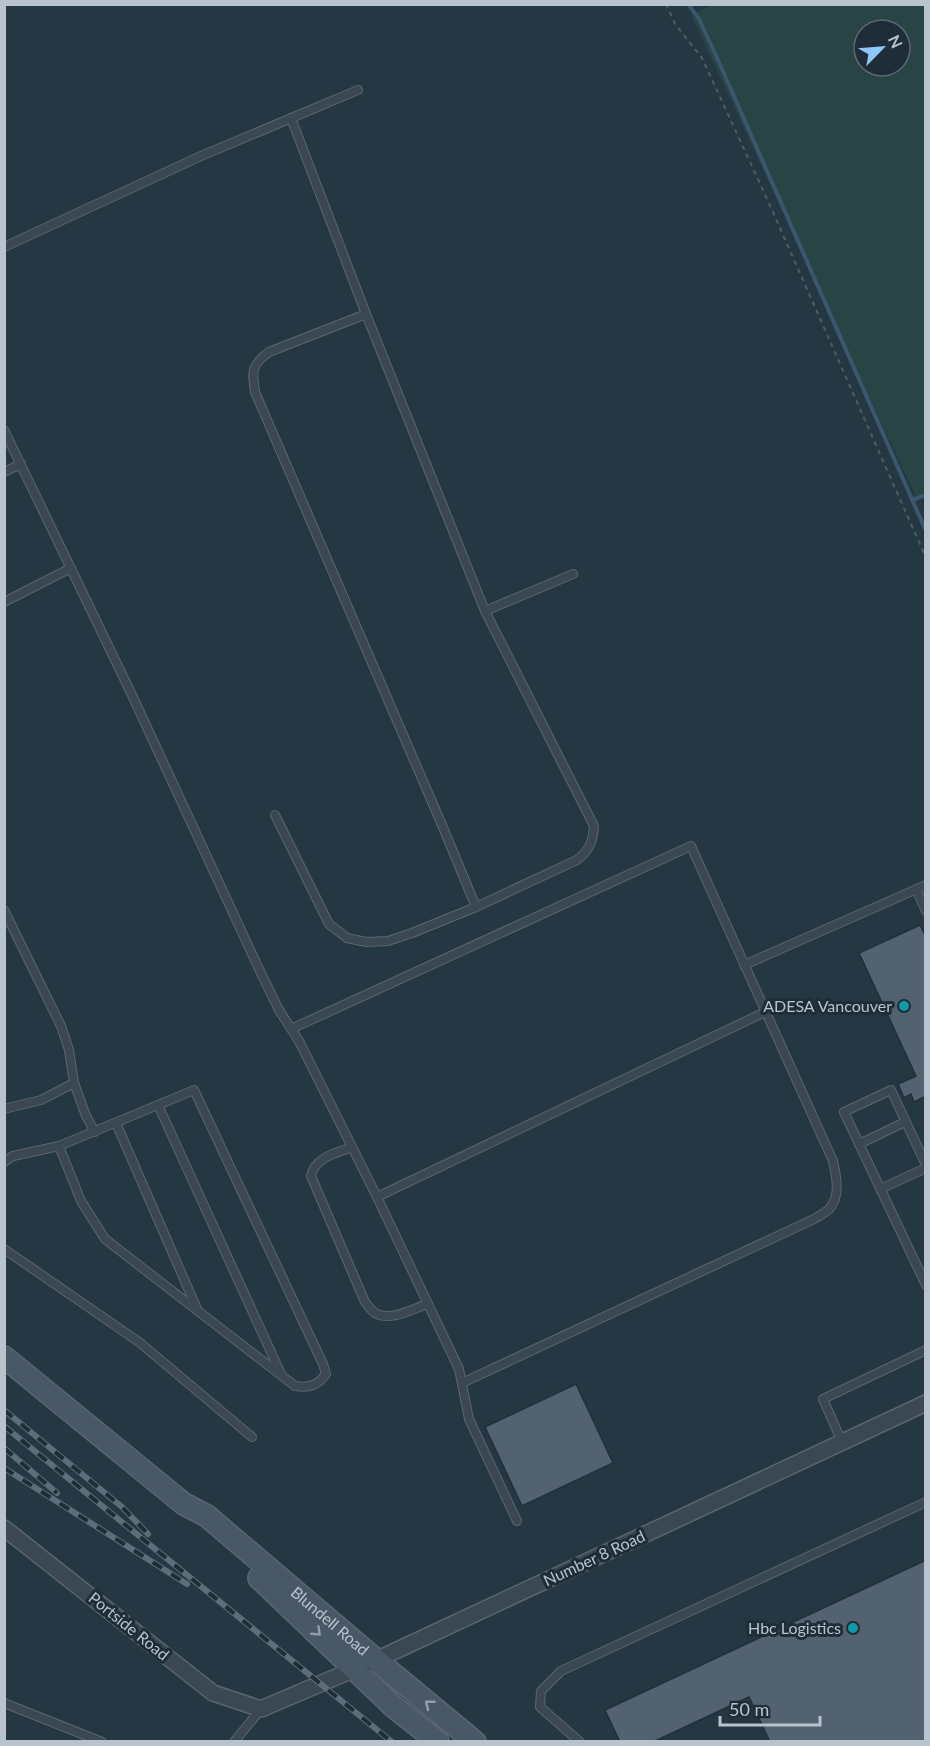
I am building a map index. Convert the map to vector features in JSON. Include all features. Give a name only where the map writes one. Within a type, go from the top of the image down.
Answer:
[{"type":"main road","name":"Blundell Road","points":[[4,1356],[184,1504],[207,1516],[475,1742]]},
{"type":"main road","name":"Blundell Road","points":[[184,1504],[199,1523],[394,1707],[438,1742]]},
{"type":"street","name":"Number 8 Road","points":[[261,1709],[376,1660],[926,1403]]},
{"type":"street","name":"Portside Road","points":[[4,1528],[213,1693],[261,1709]]},
{"type":"lane","points":[[4,247],[201,156],[357,90]]},
{"type":"lane","points":[[274,815],[329,924],[347,938],[366,942],[388,940],[412,933],[476,907],[577,860],[588,852],[594,826],[485,611],[366,314],[291,118]]},
{"type":"lane","points":[[366,314],[269,352],[257,361],[252,373],[255,392],[476,907]]},
{"type":"lane","points":[[4,430],[259,969],[352,1147],[459,1369],[469,1419],[516,1521]]},
{"type":"lane","points":[[4,472],[21,464]]},
{"type":"lane","points":[[4,602],[71,568]]},
{"type":"lane","points":[[485,611],[573,574]]},
{"type":"lane","points":[[291,1029],[691,846],[833,1161],[837,1176],[837,1191],[831,1208],[804,1224],[462,1383]]},
{"type":"lane","points":[[744,965],[926,885]]},
{"type":"lane","points":[[916,889],[926,911]]},
{"type":"lane","points":[[4,910],[61,1026],[69,1050],[74,1083],[86,1116],[95,1132]]},
{"type":"lane","points":[[377,1197],[765,1012]]},
{"type":"lane","points":[[4,1109],[41,1100],[74,1083]]},
{"type":"lane","points":[[4,1162],[13,1156],[59,1146],[194,1090],[318,1353],[326,1374],[320,1382],[307,1388],[295,1386],[105,1239],[81,1201],[59,1146]]},
{"type":"lane","points":[[880,1189],[926,1167],[891,1090],[844,1112],[880,1189],[926,1286]]},
{"type":"lane","points":[[159,1105],[283,1377]]},
{"type":"lane","points":[[859,1144],[905,1122]]},
{"type":"lane","points":[[116,1123],[198,1311]]},
{"type":"lane","points":[[352,1147],[322,1159],[313,1167],[311,1176],[365,1302],[375,1313],[386,1316],[402,1314],[428,1304]]},
{"type":"lane","points":[[4,1249],[139,1342],[252,1437]]},
{"type":"lane","points":[[842,1442],[823,1399],[926,1350]]},
{"type":"lane","points":[[579,1742],[540,1707],[541,1691],[561,1671],[926,1502]]},
{"type":"lane","points":[[4,1702],[102,1742]]},
{"type":"lane","points":[[234,1742],[261,1709]]},
{"type":"path","points":[[666,4],[675,24],[702,58],[926,558]]},
{"type":"green space","points":[[712,5],[925,5],[926,495],[917,499],[691,15]]},
{"type":"building","name":"ADESA Vancouver","points":[[920,925],[926,937],[926,1096],[914,1102],[911,1094],[904,1098],[898,1084],[916,1076],[859,953]]},
{"type":"building","points":[[576,1384],[613,1463],[522,1506],[485,1427]]},
{"type":"building","name":"Hbc Logistics","points":[[926,1560],[926,1742],[770,1742],[749,1697],[653,1742],[620,1742],[605,1710]]},
{"type":"waterway","points":[[688,4],[699,19],[718,60],[926,531]]},
{"type":"waterway","points":[[912,500],[926,495]]},
{"type":"railway","points":[[4,1410],[122,1507],[148,1534]]},
{"type":"railway","points":[[4,1426],[392,1742]]},
{"type":"railway","points":[[4,1448],[57,1493]]},
{"type":"railway","points":[[4,1468],[187,1584]]},
{"type":"place","name":"ADESA Vancouver","points":[[904,1006]]},
{"type":"place","name":"Hbc Logistics","points":[[853,1628]]}]
